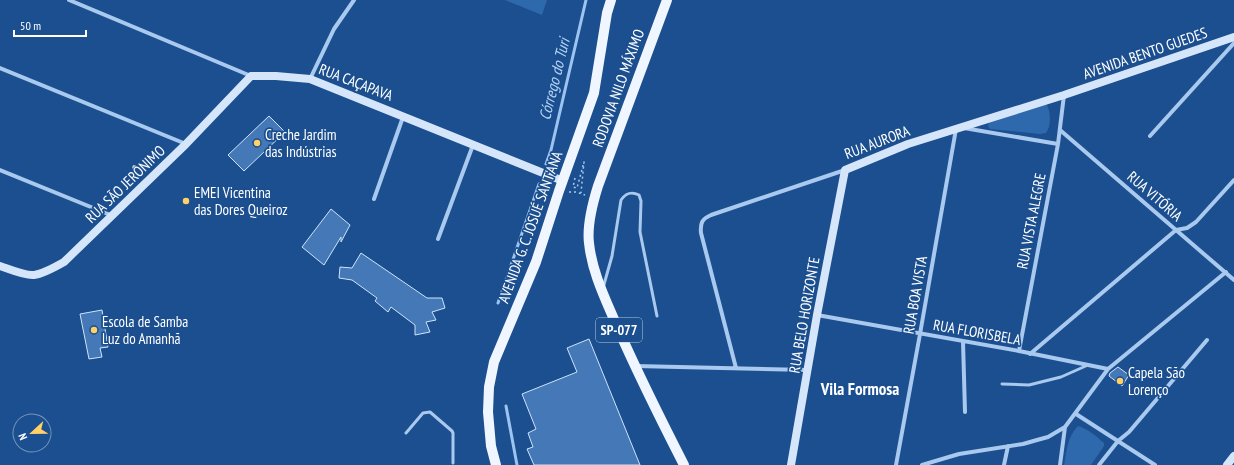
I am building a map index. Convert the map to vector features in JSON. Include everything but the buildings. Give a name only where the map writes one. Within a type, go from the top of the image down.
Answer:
[{"type":"main road","name":"AVENIDA G. C. JOSUÉ SANT'ANA","points":[[496,465],[491,446],[488,412],[489,387],[494,362],[536,262],[594,94],[607,13],[611,0]]},
{"type":"main road","name":"RODOVIA NILO MÁXIMO","points":[[594,198],[667,0]]},
{"type":"main road","name":"SP-077","points":[[594,198],[589,242],[593,266],[602,291],[635,366],[684,465]]},
{"type":"street","name":"RUA CAÇAPAVA","points":[[69,0],[251,76],[276,76],[310,79],[563,181]]},
{"type":"street","points":[[310,79],[334,29],[354,0]]},
{"type":"street","name":"AVENIDA BENTO GUEDES","points":[[1064,95],[1234,37]]},
{"type":"street","points":[[1150,136],[1234,43]]},
{"type":"street","points":[[0,68],[186,144]]},
{"type":"street","name":"RUA SÃO JERÔNIMO","points":[[0,266],[16,272],[34,275],[52,269],[64,262],[186,144],[251,76]]},
{"type":"street","name":"RUA AURORA","points":[[736,368],[701,233],[700,227],[706,218],[711,215],[845,170],[908,144],[1064,95]]},
{"type":"street","name":"RUA VISTA ALEGRE","points":[[1019,351],[1058,144],[1064,95]]},
{"type":"street","points":[[374,199],[403,116]]},
{"type":"street","points":[[958,128],[1058,144]]},
{"type":"street","name":"RUA BOA VISTA","points":[[896,465],[958,128]]},
{"type":"street","name":"RUA VITÓRIA","points":[[1060,130],[1234,280]]},
{"type":"street","points":[[438,239],[473,144]]},
{"type":"street","points":[[0,170],[113,216]]},
{"type":"street","name":"RUA BELO HORIZONTE","points":[[791,465],[817,314],[845,170]]},
{"type":"street","points":[[1030,354],[1176,230],[1187,228],[1196,222],[1234,180]]},
{"type":"street","points":[[922,465],[959,454],[1037,440],[1065,427],[1108,369],[1226,272]]},
{"type":"street","name":"RUA FLORISBELA","points":[[817,314],[1108,369]]},
{"type":"street","points":[[1099,465],[1118,441],[1129,432],[1207,340]]},
{"type":"street","points":[[963,342],[965,412]]},
{"type":"street","points":[[635,366],[808,370]]},
{"type":"street","points":[[1076,414],[1156,465]]},
{"type":"street","points":[[1060,465],[1065,427]]},
{"type":"street","points":[[1004,465],[1008,446]]},
{"type":"street","points":[[1227,465],[1234,456]]},
{"type":"lane","points":[[602,291],[612,256],[621,200],[630,192],[635,193],[639,195],[641,201],[640,232],[657,316]]},
{"type":"lane","points":[[1002,384],[1029,385],[1061,377],[1088,365]]},
{"type":"lane","points":[[406,433],[423,413],[430,412],[452,431],[453,463]]},
{"type":"path","points":[[576,172],[573,187],[577,188],[584,162],[581,193]]},
{"type":"path","points":[[565,192],[581,193],[594,198]]},
{"type":"shaded area","points":[[505,0],[547,0],[542,15]]},
{"type":"shaded area","points":[[1042,105],[1047,105],[1049,112],[1050,124],[1046,133],[1040,134],[990,129],[988,126],[989,123]]},
{"type":"shaded area","points":[[1078,426],[1095,435],[1104,443],[1104,446],[1091,465],[1064,465],[1070,439],[1074,430]]},
{"type":"waterway","name":"Córrego do Turi","points":[[546,164],[551,150],[586,0]]},
{"type":"waterway","name":"Córrego do Turi","points":[[498,303],[539,184]]},
{"type":"waterway","name":"Córrego do Turi","points":[[506,406],[517,465]]},
{"type":"place","name":"Creche Jardim das Indústrias","points":[[257,143]]},
{"type":"place","name":"EMEI Vicentina das Dores Queiroz","points":[[186,201]]},
{"type":"place","name":"Escola de Samba Luz do Amanhã","points":[[94,330]]},
{"type":"place","name":"Capela São Lorenço","points":[[1120,381]]},
{"type":"district","name":"Vila Formosa","points":[[860,389]]}]
